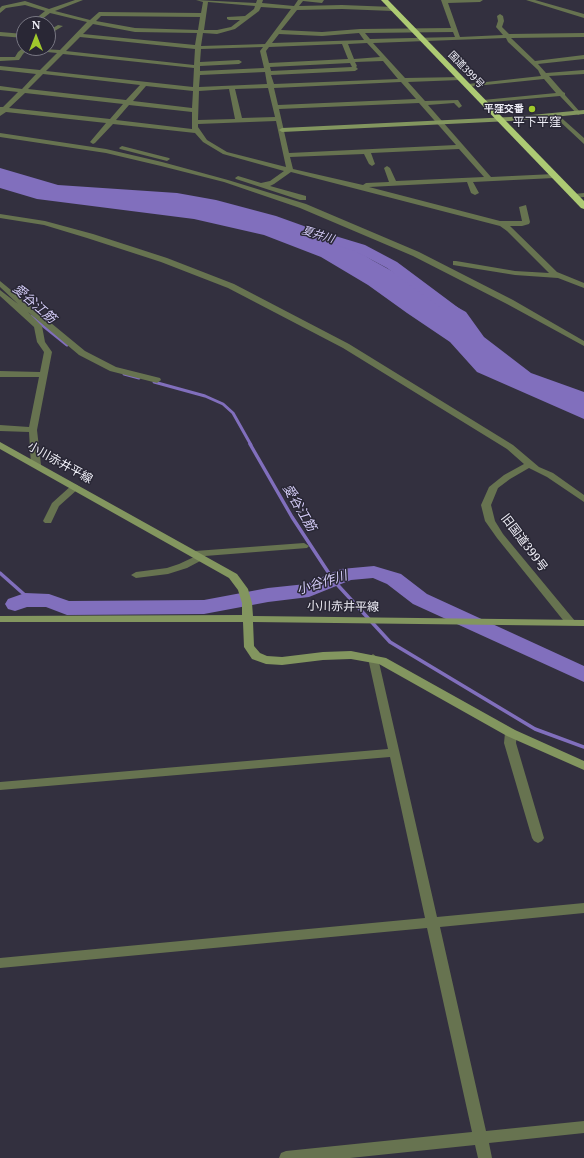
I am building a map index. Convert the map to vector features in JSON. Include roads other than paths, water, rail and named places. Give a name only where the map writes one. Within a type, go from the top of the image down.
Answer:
[{"type":"highway","name":"国道399号","points":[[384,0],[584,206]]},
{"type":"street","points":[[0,4],[15,0]]},
{"type":"street","points":[[42,16],[49,11],[80,0]]},
{"type":"street","points":[[199,0],[259,3],[296,8],[342,7],[393,9]]},
{"type":"street","points":[[206,0],[198,50],[195,110],[197,131],[205,141],[226,153],[499,223],[522,224],[526,222],[523,207]]},
{"type":"street","points":[[290,170],[288,155],[263,51],[265,46],[278,32],[301,0]]},
{"type":"street","points":[[305,0],[322,1]]},
{"type":"street","points":[[458,39],[444,1],[480,0]]},
{"type":"street","points":[[529,0],[584,16]]},
{"type":"street","points":[[0,11],[4,7],[25,3],[91,22],[135,30],[200,32],[223,31],[233,28],[246,18],[259,3]]},
{"type":"street","points":[[2,110],[99,14],[203,15]]},
{"type":"street","points":[[500,16],[501,21],[499,26],[513,45],[540,69],[545,76],[581,112]]},
{"type":"street","points":[[229,18],[246,18]]},
{"type":"street","points":[[56,28],[60,26]]},
{"type":"street","points":[[278,32],[322,34],[360,31],[454,30]]},
{"type":"street","points":[[360,31],[441,122],[489,179]]},
{"type":"street","points":[[0,34],[16,36]]},
{"type":"street","points":[[79,35],[198,50],[243,51]]},
{"type":"street","points":[[198,50],[369,41],[584,35]]},
{"type":"street","points":[[344,42],[360,82]]},
{"type":"street","points":[[56,51],[197,68],[328,71],[355,69]]},
{"type":"street","points":[[0,59],[11,60],[17,59],[18,56]]},
{"type":"street","points":[[267,69],[325,62],[385,59]]},
{"type":"street","points":[[533,63],[582,59]]},
{"type":"street","points":[[197,68],[239,62]]},
{"type":"street","points":[[325,62],[332,84]]},
{"type":"street","points":[[0,68],[196,89],[460,78]]},
{"type":"street","points":[[468,86],[584,72]]},
{"type":"street","points":[[93,142],[145,83]]},
{"type":"street","points":[[0,88],[195,110]]},
{"type":"street","points":[[232,88],[239,120]]},
{"type":"street","points":[[483,102],[563,94]]},
{"type":"street","points":[[276,107],[456,101],[458,106]]},
{"type":"street","points":[[2,110],[197,131]]},
{"type":"street","points":[[282,130],[499,119],[581,112]]},
{"type":"street","points":[[556,115],[583,140]]},
{"type":"street","points":[[195,122],[279,119]]},
{"type":"street","points":[[0,128],[93,142],[150,154],[303,198]]},
{"type":"street","points":[[0,135],[106,151],[229,182],[302,206],[416,254],[510,302],[584,344]]},
{"type":"street","points":[[288,155],[462,147]]},
{"type":"street","points":[[404,150],[407,158]]},
{"type":"street","points":[[367,152],[372,164]]},
{"type":"street","points":[[387,168],[393,184]]},
{"type":"street","points":[[229,182],[262,185],[272,183],[290,170]]},
{"type":"street","points":[[356,186],[554,176]]},
{"type":"street","points":[[469,180],[476,193]]},
{"type":"street","points":[[574,196],[584,195]]},
{"type":"street","points":[[0,216],[45,223],[90,236],[164,260],[231,286],[346,346],[510,447],[530,464],[584,500]]},
{"type":"street","points":[[499,223],[510,229],[554,274],[584,286]]},
{"type":"street","points":[[456,263],[515,273],[560,277]]},
{"type":"street","points":[[558,286],[558,280],[560,277]]},
{"type":"street","points":[[0,283],[27,308],[82,353],[113,369],[157,380]]},
{"type":"street","points":[[0,292],[39,328],[41,342],[48,352],[33,430],[36,465]]},
{"type":"street","points":[[0,374],[43,375]]},
{"type":"street","points":[[0,428],[33,430]]},
{"type":"street","name":"小川赤井平線","points":[[0,444],[233,576],[243,589],[246,599],[247,619],[584,623]]},
{"type":"street","name":"旧国道399号","points":[[530,464],[507,477],[494,487],[486,505],[487,511],[490,521],[500,536],[571,623]]},
{"type":"street","points":[[48,521],[56,506],[75,487]]},
{"type":"street","points":[[136,575],[168,571],[183,566],[198,556],[304,546]]},
{"type":"street","points":[[1,621],[247,619],[250,647],[253,654],[259,658],[282,661],[340,655],[373,658],[390,664],[511,733],[584,766]]},
{"type":"street","points":[[373,658],[485,1158]]},
{"type":"street","points":[[511,733],[510,743],[538,838]]},
{"type":"street","points":[[0,786],[394,753]]},
{"type":"street","points":[[0,963],[584,908]]},
{"type":"street","points":[[286,1158],[584,1127]]},
{"type":"water","points":[[0,168],[58,185],[177,193],[216,200],[276,216],[340,239],[372,260],[466,312],[484,337],[531,373],[584,392],[584,419],[477,372],[450,342],[368,285],[321,257],[264,235],[194,219],[37,199],[0,188]]},
{"type":"waterway","name":"夏井川","points":[[322,236],[360,248],[392,265],[452,309]]},
{"type":"waterway","name":"愛谷江筋","points":[[31,316],[67,345]]},
{"type":"waterway","name":"愛谷江筋","points":[[124,374],[139,378]]},
{"type":"waterway","name":"愛谷江筋","points":[[154,382],[205,396],[223,404],[233,413],[251,445]]},
{"type":"waterway","name":"愛谷江筋","points":[[250,444],[292,517],[334,581],[390,642],[535,729],[584,747]]},
{"type":"waterway","name":"小谷作川","points":[[15,604],[25,600],[37,600],[49,601],[67,608],[204,607],[268,595],[309,590],[348,574],[374,572],[394,579],[420,599],[584,675]]},
{"type":"waterway","points":[[0,573],[26,596],[25,600]]},
{"type":"place","name":"平窪交番","points":[[532,109]]},
{"type":"district","name":"平下平窪","points":[[537,123]]}]
